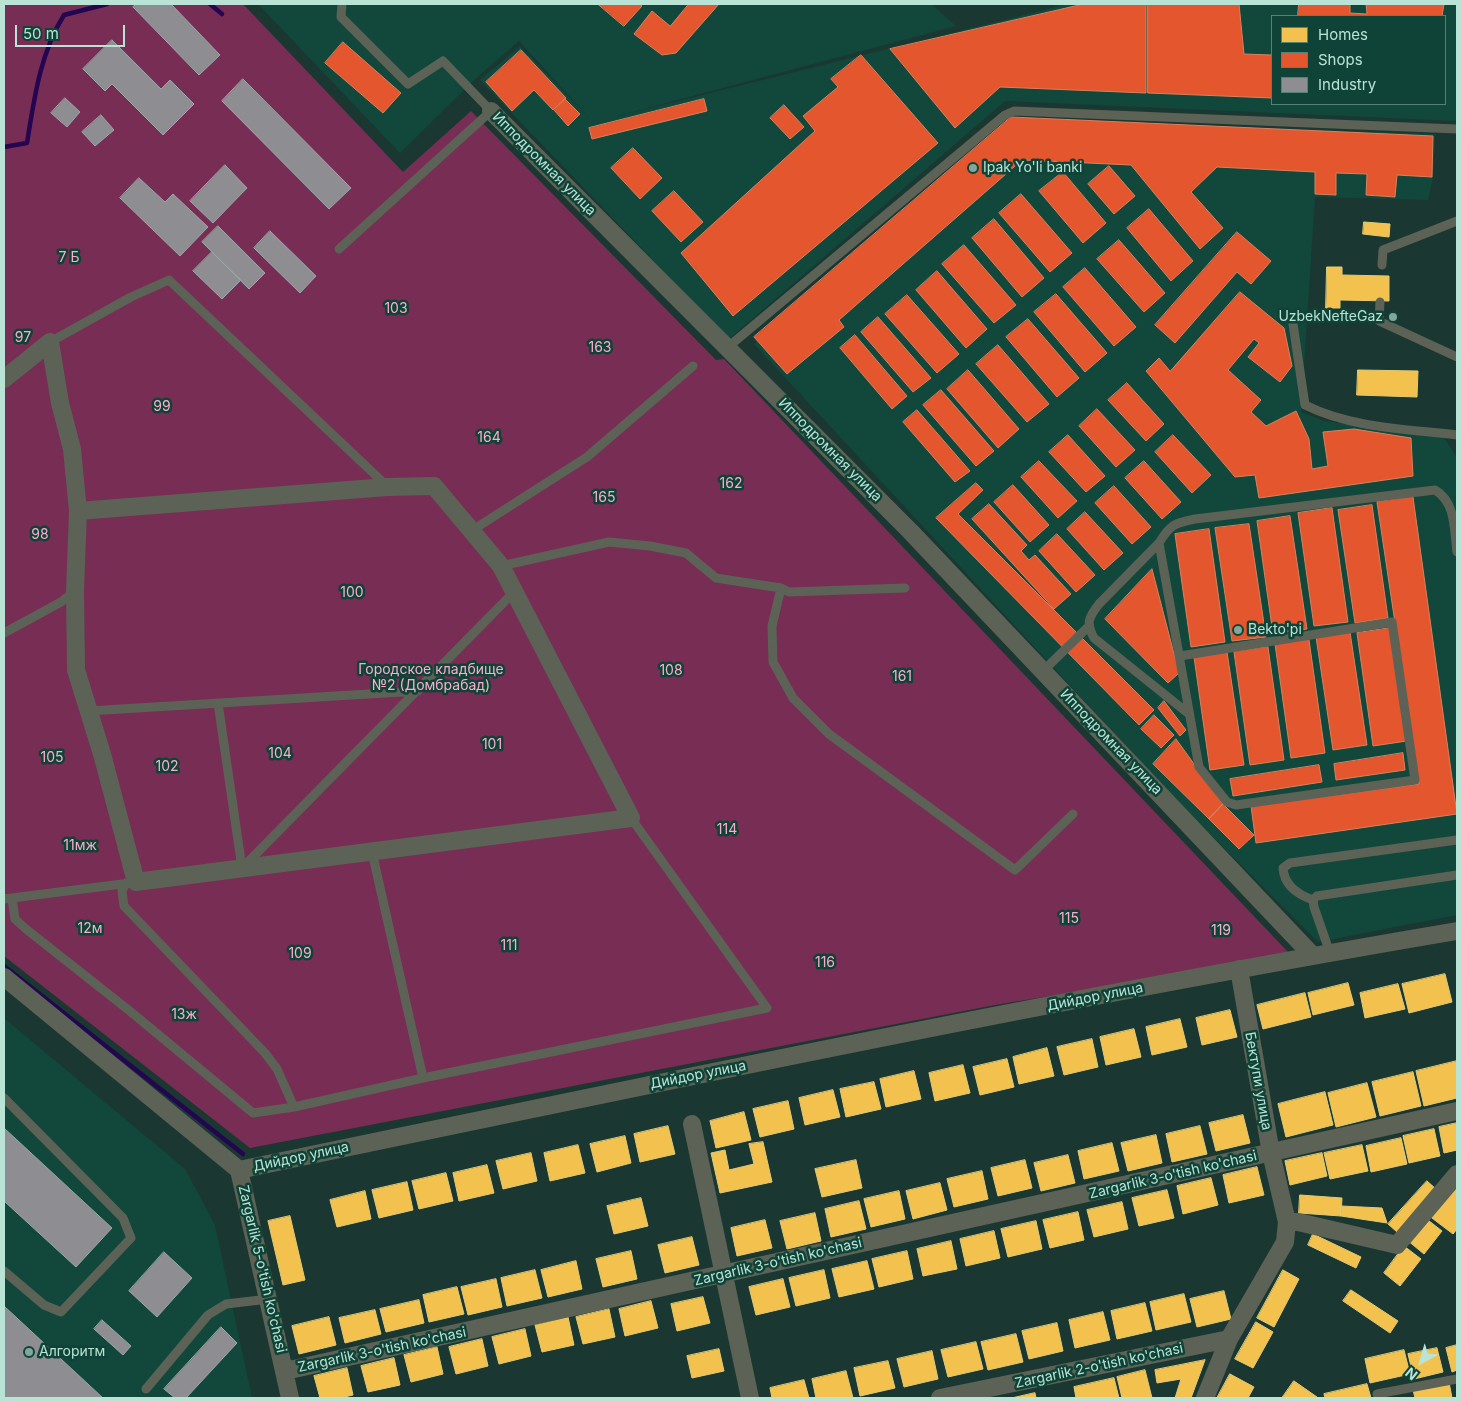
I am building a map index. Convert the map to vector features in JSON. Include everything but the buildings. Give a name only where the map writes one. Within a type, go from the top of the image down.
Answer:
[{"type":"street","name":"Ипподромная улица","points":[[491,111],[728,347],[1322,954]]},
{"type":"street","points":[[4,379],[50,342],[60,404],[72,450],[78,511],[75,591],[76,670],[131,882],[631,818],[501,566],[434,486],[387,487],[78,511]]},
{"type":"street","name":"Дийдор улица","points":[[4,977],[239,1170],[682,1078],[1239,969],[1457,931]]},
{"type":"street","name":"Бектупи улица","points":[[1205,1398],[1229,1339],[1285,1242],[1287,1222],[1270,1153],[1239,969]]},
{"type":"street","name":"Zargarlik 3-o'tish ko'chasi","points":[[285,1371],[1457,1111]]},
{"type":"street","points":[[692,1124],[750,1398]]},
{"type":"street","name":"Zargarlik 5-o'tish ko'chasi","points":[[239,1170],[290,1398]]},
{"type":"street","points":[[1287,1222],[1298,1222],[1397,1245],[1457,1174]]},
{"type":"street","name":"Zargarlik 2-o'tish ko'chasi","points":[[940,1398],[1229,1339]]},
{"type":"lane","name":"Ипподромная улица","points":[[342,4],[341,17],[408,84],[443,61],[491,111]]},
{"type":"lane","points":[[339,249],[491,111]]},
{"type":"lane","points":[[728,347],[1005,115],[1014,111],[1457,128]]},
{"type":"lane","points":[[1382,265],[1383,250],[1457,220]]},
{"type":"lane","points":[[50,342],[131,297],[169,280],[387,487]]},
{"type":"lane","points":[[1380,302],[1379,321],[1457,358]]},
{"type":"lane","points":[[1293,324],[1305,405],[1322,414],[1348,420],[1457,435]]},
{"type":"lane","points":[[471,531],[587,457],[693,366]]},
{"type":"lane","points":[[1043,671],[1088,627],[1091,615],[1099,604],[1159,544],[1166,531],[1174,523],[1435,490],[1444,495],[1454,508],[1457,552]]},
{"type":"lane","points":[[501,566],[609,542],[650,546],[686,553],[716,578],[781,588],[789,592],[905,588]]},
{"type":"lane","points":[[1159,544],[1200,767],[1228,802],[1236,805],[1414,780],[1392,622],[1180,656]]},
{"type":"lane","points":[[781,588],[772,626],[773,662],[793,698],[836,739],[1015,870],[1072,814]]},
{"type":"lane","points":[[4,634],[61,602],[75,591]]},
{"type":"lane","points":[[242,868],[514,592]]},
{"type":"lane","points":[[1088,627],[1094,638],[1189,714]]},
{"type":"lane","points":[[88,711],[418,691]]},
{"type":"lane","points":[[218,703],[242,868]]},
{"type":"lane","points":[[131,882],[8,898],[15,919],[20,924],[252,1112],[294,1107],[423,1078],[767,1008],[631,818]]},
{"type":"lane","points":[[1313,900],[1294,891],[1283,874],[1283,868],[1290,863],[1457,840]]},
{"type":"lane","points":[[372,852],[423,1078]]},
{"type":"lane","points":[[1313,900],[1318,896],[1457,875]]},
{"type":"lane","points":[[131,882],[122,891],[124,906],[265,1053],[277,1069],[294,1107]]},
{"type":"lane","points":[[1313,900],[1322,954]]},
{"type":"lane","points":[[4,1098],[123,1218],[131,1238],[61,1312],[44,1305],[4,1271]]},
{"type":"lane","points":[[146,1389],[208,1315],[226,1304],[268,1299]]},
{"type":"lane","points":[[1377,1394],[1457,1378]]},
{"type":"shaded area","points":[[258,4],[931,4],[956,26],[610,118],[1062,4],[1457,4],[1457,121],[1005,101],[729,339],[480,80],[520,46],[593,122],[519,41],[475,79],[400,153]]},
{"type":"shaded area","name":"Bekto'pi","points":[[1026,119],[1435,134],[1433,178],[1428,200],[1315,197],[1301,412],[1324,421],[1443,436],[1457,458],[1457,915],[1318,942],[1177,801],[754,344],[1011,122]]},
{"type":"shaded area","points":[[4,1018],[185,1169],[215,1225],[252,1398],[4,1398]]},
{"type":"green space","name":"Городское кладбище №2 (Домбрабад)","points":[[4,4],[243,4],[403,172],[471,111],[716,360],[724,359],[1289,953],[1206,970],[995,1005],[250,1148],[4,956]]},
{"type":"waterway","points":[[4,147],[27,143],[39,77],[49,45],[64,15],[107,4]]},
{"type":"waterway","points":[[210,4],[222,14]]},
{"type":"waterway","points":[[4,966],[243,1154]]},
{"type":"place","name":"Ipak Yo'li banki","points":[[973,168]]},
{"type":"place","name":"UzbekNefteGaz","points":[[1393,317]]},
{"type":"place","name":"Bekto'pi","points":[[1238,630]]},
{"type":"place","name":"Алгоритм","points":[[29,1352]]},
{"type":"park label","name":"7 Б","points":[[69,258]]},
{"type":"park label","name":"103","points":[[396,309]]},
{"type":"park label","name":"97","points":[[23,338]]},
{"type":"park label","name":"163","points":[[600,348]]},
{"type":"park label","name":"99","points":[[162,407]]},
{"type":"park label","name":"164","points":[[489,438]]},
{"type":"park label","name":"162","points":[[731,484]]},
{"type":"park label","name":"165","points":[[604,498]]},
{"type":"park label","name":"98","points":[[40,535]]},
{"type":"park label","name":"100","points":[[352,593]]},
{"type":"park label","name":"108","points":[[671,671]]},
{"type":"park label","name":"161","points":[[902,677]]},
{"type":"park label","name":"101","points":[[492,745]]},
{"type":"park label","name":"104","points":[[280,754]]},
{"type":"park label","name":"105","points":[[52,758]]},
{"type":"park label","name":"102","points":[[167,767]]},
{"type":"park label","name":"114","points":[[727,830]]},
{"type":"park label","name":"11мж","points":[[80,846]]},
{"type":"park label","name":"115","points":[[1069,919]]},
{"type":"park label","name":"12м","points":[[90,929]]},
{"type":"park label","name":"119","points":[[1221,931]]},
{"type":"park label","name":"111","points":[[509,946]]},
{"type":"park label","name":"109","points":[[300,954]]},
{"type":"park label","name":"116","points":[[825,963]]},
{"type":"park label","name":"13ж","points":[[184,1015]]}]
